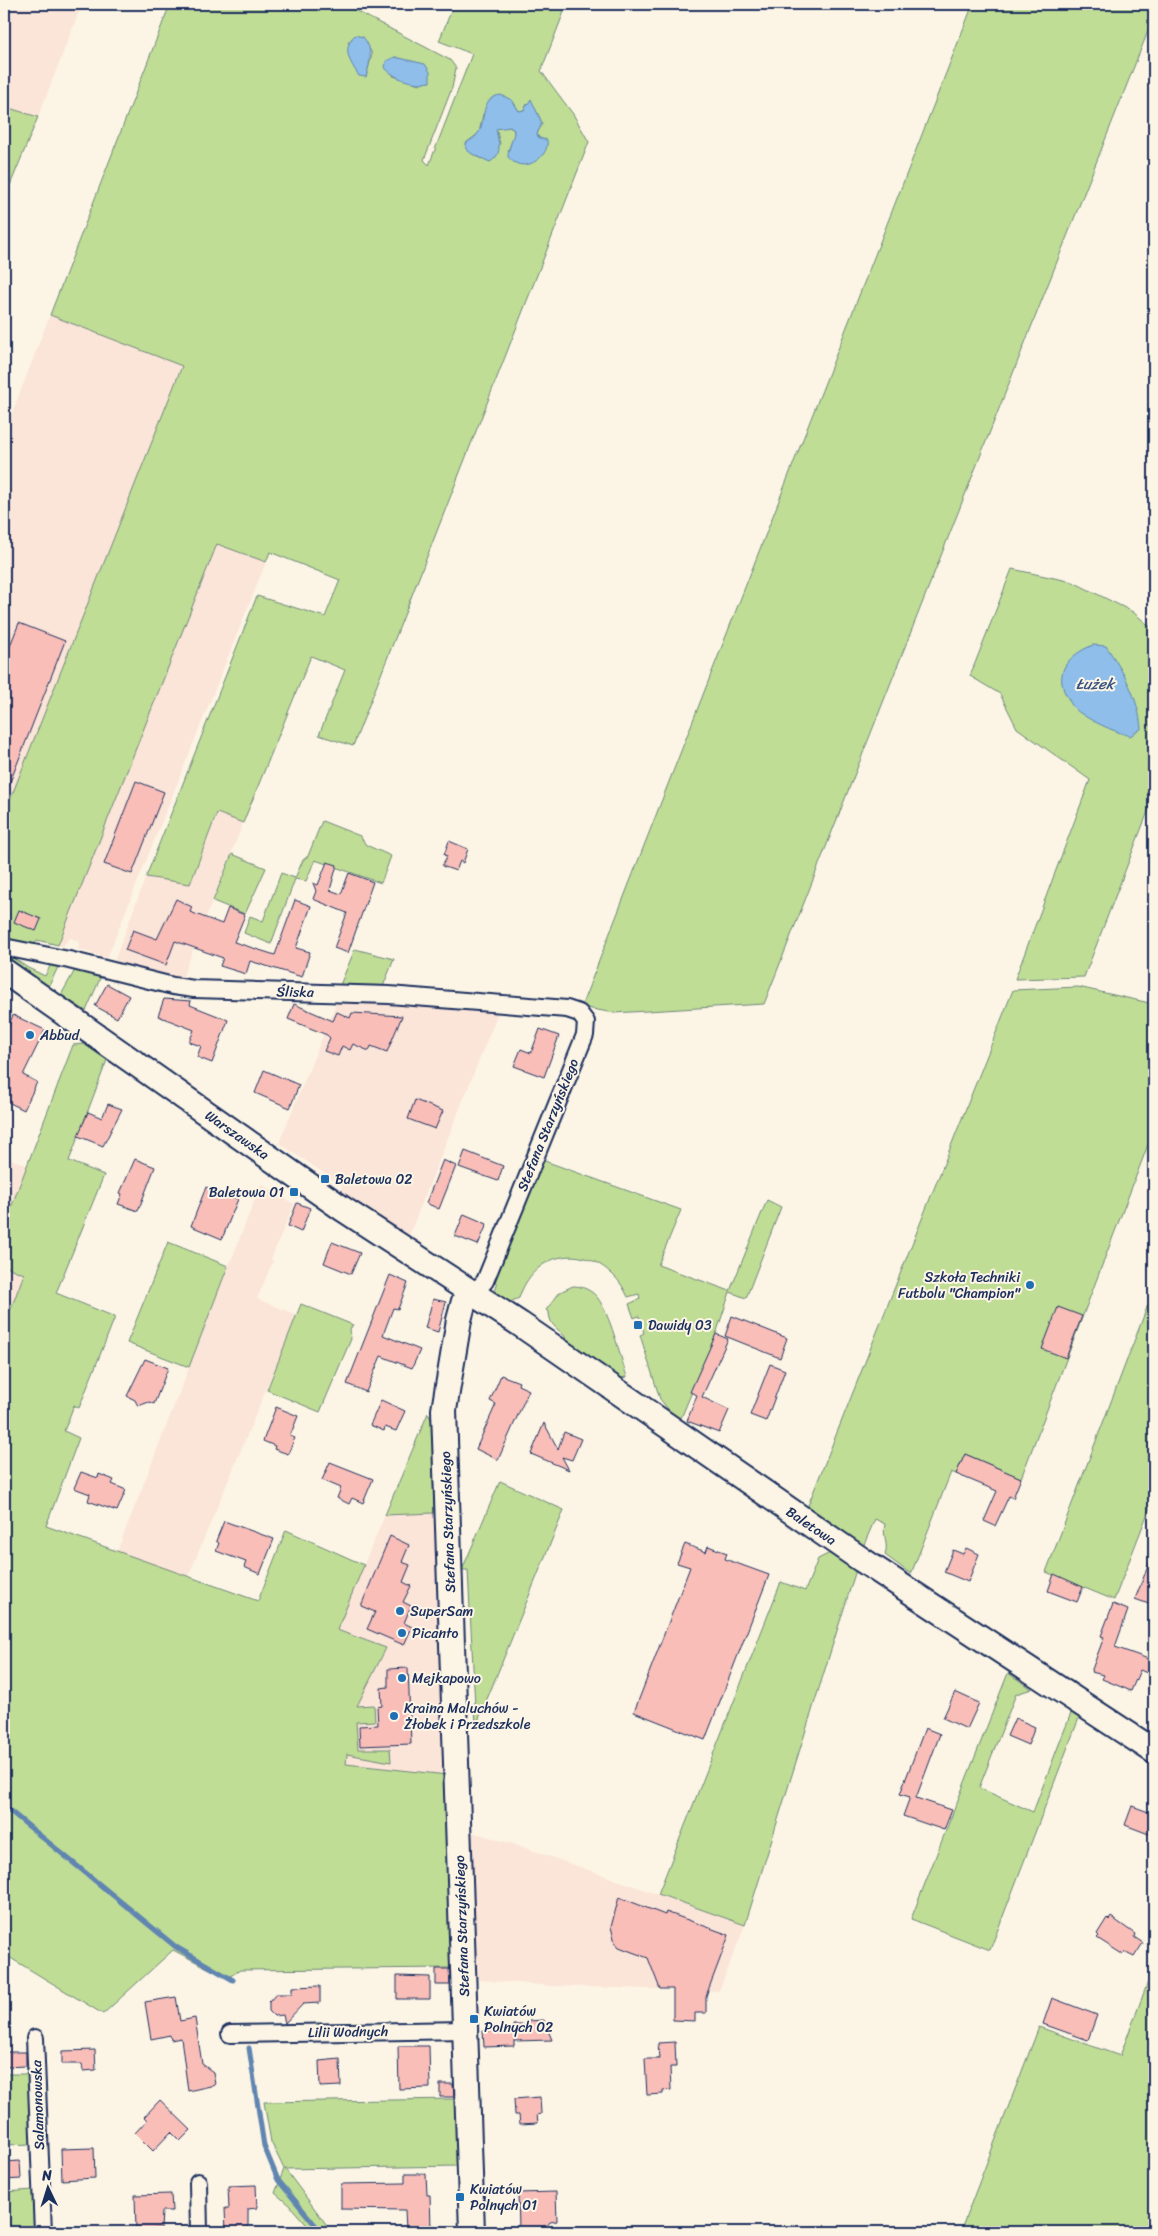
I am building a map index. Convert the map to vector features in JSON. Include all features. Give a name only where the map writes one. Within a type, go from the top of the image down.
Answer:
[{"type":"street","name":"Śliska","points":[[4,947],[172,986],[194,989],[389,994],[484,1001],[567,1009],[578,1014],[586,1022]]},
{"type":"street","name":"Warszawska","points":[[4,971],[343,1209],[473,1294]]},
{"type":"street","name":"Stefana Starzyńskiego","points":[[472,2232],[444,1410],[464,1301],[485,1281],[585,1035],[586,1022]]},
{"type":"street","name":"Baletowa","points":[[473,1294],[520,1324],[862,1560],[1154,1751]]},
{"type":"street","name":"Lilii Wodnych","points":[[230,2034],[466,2030]]},
{"type":"street","name":"Salamonowska","points":[[35,2038],[43,2232]]},
{"type":"street","points":[[198,2182],[200,2232]]},
{"type":"shaded area","points":[[4,4],[82,4],[38,117],[9,108],[4,110]]},
{"type":"shaded area","points":[[50,315],[182,366],[4,815],[4,434]]},
{"type":"shaded area","points":[[217,544],[266,562],[107,958],[78,949],[79,941],[70,938],[63,946],[58,945]]},
{"type":"shaded area","points":[[218,813],[243,823],[182,978],[166,974],[164,978],[120,967],[115,959],[146,877],[190,884]]},
{"type":"shaded area","points":[[338,999],[499,1010],[408,1238],[340,1191],[342,1185],[279,1143]]},
{"type":"shaded area","points":[[4,1156],[28,1166],[4,1226]]},
{"type":"shaded area","points":[[261,1184],[294,1204],[257,1299],[297,1315],[188,1577],[117,1552]]},
{"type":"shaded area","points":[[4,1266],[25,1274],[4,1327]]},
{"type":"shaded area","points":[[434,1513],[447,1775],[346,1764],[345,1723],[356,1707],[386,1648],[336,1630],[385,1515]]},
{"type":"shaded area","points":[[471,1832],[517,1845],[745,1925],[719,1991],[552,1986],[480,1980],[474,1976]]},
{"type":"green space","points":[[170,4],[343,4],[450,60],[456,68],[452,88],[424,160],[429,165],[472,54],[439,41],[454,4],[567,4],[541,71],[573,114],[589,142],[353,746],[319,735],[345,670],[311,656],[243,823],[217,813],[190,884],[146,877],[257,596],[325,617],[340,580],[270,552],[266,562],[217,544],[58,945],[37,940],[33,948],[4,940],[4,815],[182,366],[50,315]],"holes":[[[355,36],[363,37],[372,54],[366,77],[348,42]],[[395,57],[425,65],[420,84],[393,76]],[[512,100],[519,111],[524,110],[527,104],[538,114],[542,123],[537,134],[539,138],[508,151],[514,136],[514,130],[507,127],[496,128],[500,144],[481,159],[466,149],[466,143],[479,133],[483,114]]]},
{"type":"green space","points":[[973,4],[1154,4],[1154,16],[764,1004],[614,1013],[581,1007]]},
{"type":"green space","points":[[9,108],[38,117],[4,200],[4,110]]},
{"type":"green space","points":[[1012,569],[1073,582],[1133,612],[1154,630],[1154,796],[1084,977],[1015,979],[1090,780],[1017,728],[1000,694],[970,676]]},
{"type":"green space","points":[[322,821],[360,836],[366,845],[391,856],[381,883],[315,860],[306,881],[295,879],[271,944],[244,933],[250,916],[263,921],[281,873],[295,878],[303,860],[308,856]]},
{"type":"green space","points":[[232,854],[266,868],[245,914],[213,901]]},
{"type":"green space","points":[[355,949],[394,959],[382,989],[340,985]]},
{"type":"green space","points":[[4,952],[28,968],[45,976],[51,964],[59,965],[48,988],[45,988],[4,959]]},
{"type":"green space","points":[[75,970],[102,974],[86,1011],[61,995]]},
{"type":"green space","name":"Szkoła Techniki Futbolu \"Champion\"","points":[[1078,987],[1154,1004],[1154,1129],[1021,1478],[965,1454],[956,1474],[951,1472],[911,1574],[885,1555],[885,1524],[875,1519],[863,1547],[807,1508],[1013,990]]},
{"type":"green space","points":[[84,1044],[107,1060],[69,1161],[104,1175],[56,1293],[115,1317],[79,1408],[74,1405],[64,1431],[79,1438],[46,1526],[258,1601],[286,1530],[364,1565],[337,1630],[386,1648],[357,1706],[374,1705],[375,1721],[356,1722],[358,1749],[390,1749],[391,1762],[347,1754],[346,1764],[447,1775],[453,1968],[240,1970],[227,1978],[173,1950],[103,2014],[4,1954],[4,1327],[24,1274],[4,1266],[4,1226],[73,1045]]},
{"type":"green space","points":[[542,1160],[681,1210],[658,1265],[730,1291],[767,1200],[781,1207],[746,1298],[730,1292],[716,1334],[679,1423],[660,1399],[640,1335],[644,1333],[639,1316],[634,1318],[629,1304],[640,1299],[639,1294],[628,1297],[618,1280],[600,1265],[586,1258],[572,1256],[559,1258],[546,1263],[535,1271],[526,1283],[519,1298],[510,1302],[495,1292],[497,1284],[494,1280]]},
{"type":"green space","points":[[168,1242],[228,1266],[189,1367],[127,1343]]},
{"type":"green space","points":[[573,1286],[589,1290],[602,1304],[627,1377],[621,1378],[567,1341],[554,1326],[549,1312],[546,1310],[560,1292]]},
{"type":"green space","points":[[1154,1289],[1154,1497],[1114,1600],[1046,1572]]},
{"type":"green space","points":[[301,1304],[353,1325],[350,1329],[351,1339],[320,1412],[267,1390]]},
{"type":"green space","points":[[428,1413],[432,1422],[434,1513],[385,1515]]},
{"type":"green space","points":[[500,1481],[564,1510],[476,1726],[468,1570],[462,1570]]},
{"type":"green space","points":[[830,1553],[856,1570],[745,1925],[658,1894],[781,1582],[805,1591],[818,1559]]},
{"type":"green space","points":[[1008,1673],[1032,1689],[1016,1694],[979,1788],[1033,1812],[1071,1713],[1079,1718],[990,1950],[911,1919]]},
{"type":"green space","points":[[1154,1966],[1154,2215],[1148,2232],[1000,2232],[992,2229],[962,2227],[1039,2027],[1120,2056]]},
{"type":"green space","points":[[4,2074],[31,2074],[33,2144],[4,2145]]},
{"type":"green space","points":[[455,2099],[458,2166],[285,2169],[332,2232],[313,2232],[290,2206],[275,2193],[284,2169],[271,2142],[264,2102]]},
{"type":"green space","points":[[34,2190],[36,2232],[4,2232],[4,2192]]},
{"type":"water","points":[[355,35],[363,37],[369,46],[370,61],[366,77],[359,76],[348,56],[348,45]]},
{"type":"water","points":[[395,57],[425,64],[430,72],[430,82],[406,81],[395,76],[385,68],[386,61]]},
{"type":"water","points":[[501,95],[512,100],[519,111],[524,110],[531,99],[542,123],[537,134],[539,138],[547,140],[546,150],[534,162],[523,165],[514,162],[508,157],[514,130],[510,127],[496,129],[499,151],[490,162],[472,154],[466,149],[466,143],[479,132],[487,104],[494,97]]},
{"type":"water","name":"Łużek","points":[[1093,645],[1106,646],[1124,675],[1134,696],[1141,729],[1130,736],[1085,716],[1074,708],[1066,695],[1062,678],[1066,664],[1078,653]]},
{"type":"building","points":[[19,623],[65,641],[5,795],[4,661]]},
{"type":"building","points":[[136,781],[164,792],[132,874],[104,864]]},
{"type":"building","points":[[449,841],[468,849],[463,863],[460,861],[456,871],[442,866],[447,856],[444,855]]},
{"type":"building","points":[[327,862],[337,865],[330,890],[341,894],[349,873],[373,882],[348,953],[334,948],[347,913],[313,899],[316,891],[313,883],[318,885]]},
{"type":"building","points":[[176,899],[192,907],[190,912],[222,924],[228,908],[245,915],[234,942],[275,955],[295,900],[311,906],[296,948],[310,952],[302,977],[250,961],[246,974],[220,966],[223,958],[175,941],[166,965],[125,950],[133,930],[157,939]]},
{"type":"building","points":[[19,910],[41,919],[36,931],[14,922]]},
{"type":"building","points":[[107,984],[129,996],[117,1018],[95,1006]]},
{"type":"building","points":[[164,999],[191,1001],[190,1005],[228,1020],[212,1063],[197,1057],[201,1046],[189,1042],[194,1030],[158,1016]]},
{"type":"building","points":[[294,1004],[333,1021],[337,1012],[350,1018],[352,1013],[402,1016],[387,1052],[371,1046],[369,1051],[353,1044],[350,1050],[342,1046],[338,1056],[324,1051],[330,1038],[327,1035],[288,1019]]},
{"type":"building","points":[[13,1015],[45,1030],[23,1075],[37,1082],[24,1110],[4,1100],[4,1037]]},
{"type":"building","points":[[540,1029],[559,1036],[544,1077],[514,1066],[521,1049],[531,1053]]},
{"type":"building","points":[[264,1070],[299,1085],[290,1108],[255,1093]]},
{"type":"building","points":[[415,1100],[443,1111],[435,1129],[408,1119]]},
{"type":"building","points":[[108,1104],[122,1109],[103,1146],[78,1136],[88,1112],[102,1118]]},
{"type":"building","points":[[465,1151],[503,1166],[498,1181],[459,1167]]},
{"type":"building","points":[[135,1159],[155,1167],[138,1211],[118,1204],[122,1194],[120,1193]]},
{"type":"building","points":[[443,1160],[456,1166],[439,1209],[426,1203]]},
{"type":"building","points":[[206,1187],[238,1199],[222,1239],[191,1226]]},
{"type":"building","points":[[297,1203],[310,1208],[301,1232],[288,1226]]},
{"type":"building","points":[[464,1214],[487,1224],[478,1245],[455,1236]]},
{"type":"building","points":[[332,1242],[360,1253],[351,1274],[324,1263]]},
{"type":"building","points":[[390,1275],[408,1283],[398,1309],[393,1308],[383,1335],[420,1350],[412,1368],[381,1356],[366,1392],[347,1384]]},
{"type":"building","points":[[433,1299],[446,1302],[438,1332],[425,1328]]},
{"type":"building","points":[[1058,1307],[1082,1316],[1066,1358],[1042,1349]]},
{"type":"building","points":[[732,1316],[787,1338],[780,1358],[725,1336]]},
{"type":"building","points":[[716,1334],[728,1339],[702,1397],[729,1410],[719,1433],[687,1421],[697,1395],[690,1392]]},
{"type":"building","points":[[145,1359],[168,1368],[154,1404],[149,1402],[138,1406],[135,1400],[127,1396]]},
{"type":"building","points":[[770,1364],[785,1370],[766,1421],[750,1415]]},
{"type":"building","points":[[501,1375],[519,1382],[518,1385],[529,1390],[498,1460],[476,1449],[496,1404],[490,1401]]},
{"type":"building","points":[[381,1400],[405,1411],[396,1431],[385,1427],[384,1431],[370,1425]]},
{"type":"building","points":[[276,1407],[298,1416],[290,1436],[295,1438],[288,1454],[274,1449],[275,1446],[263,1441]]},
{"type":"building","points":[[544,1423],[558,1449],[564,1432],[581,1439],[572,1460],[562,1457],[569,1470],[531,1454]]},
{"type":"building","points":[[965,1454],[1021,1478],[1013,1498],[1009,1496],[995,1526],[984,1521],[997,1491],[956,1474]]},
{"type":"building","points":[[330,1462],[373,1479],[363,1503],[352,1498],[349,1504],[337,1498],[341,1488],[322,1480]]},
{"type":"building","points":[[81,1472],[98,1478],[99,1474],[114,1480],[112,1484],[126,1490],[117,1511],[88,1501],[90,1494],[74,1488]]},
{"type":"building","points":[[224,1521],[274,1539],[260,1574],[244,1567],[246,1562],[216,1551],[219,1543],[216,1541]]},
{"type":"building","points":[[390,1536],[409,1545],[402,1562],[410,1565],[403,1582],[411,1586],[403,1602],[411,1606],[404,1623],[412,1627],[404,1645],[367,1629],[375,1612],[361,1606]]},
{"type":"building","points":[[685,1544],[706,1552],[708,1546],[727,1553],[725,1559],[769,1575],[705,1740],[634,1712],[690,1567],[677,1563]]},
{"type":"building","points":[[966,1548],[979,1554],[968,1582],[944,1572],[953,1550],[963,1554]]},
{"type":"building","points":[[1154,1551],[1154,1606],[1135,1599]]},
{"type":"building","points":[[1054,1574],[1083,1587],[1077,1602],[1048,1591]]},
{"type":"building","points":[[1113,1604],[1128,1610],[1115,1647],[1154,1661],[1154,1676],[1140,1670],[1131,1691],[1102,1679],[1104,1675],[1091,1672],[1104,1637],[1101,1636]]},
{"type":"building","name":"Kraina Maluchów - Żłobek i Przedszkole","points":[[408,1668],[411,1744],[360,1746],[359,1726],[378,1725],[377,1707],[382,1706],[381,1688],[388,1687],[388,1669]]},
{"type":"building","points":[[955,1692],[979,1703],[967,1729],[943,1718]]},
{"type":"building","points":[[1015,1718],[1035,1727],[1028,1745],[1007,1736]]},
{"type":"building","points":[[925,1728],[940,1734],[916,1798],[952,1810],[944,1830],[903,1816],[910,1797],[900,1794]]},
{"type":"building","points":[[1132,1806],[1154,1814],[1154,1836],[1125,1825]]},
{"type":"building","points":[[619,1897],[665,1915],[666,1912],[729,1935],[706,1996],[706,2013],[695,2013],[695,2021],[673,2020],[673,1989],[660,1989],[648,1958],[619,1947],[615,1942],[611,1927]]},
{"type":"building","points":[[1111,1917],[1135,1934],[1134,1937],[1143,1943],[1134,1957],[1124,1952],[1122,1954],[1097,1938],[1099,1936],[1097,1934],[1107,1918],[1109,1920]]},
{"type":"building","points":[[436,1969],[449,1969],[450,1985],[436,1985]]},
{"type":"building","points":[[397,1976],[430,1977],[430,1999],[397,1999]]},
{"type":"building","points":[[320,1986],[320,2003],[303,2004],[285,2023],[283,2015],[274,2016],[269,2011],[269,2002],[276,1994],[292,1994],[292,1987]]},
{"type":"building","points":[[176,1997],[180,2021],[195,2018],[202,2064],[213,2072],[215,2085],[188,2091],[181,2038],[171,2040],[170,2035],[151,2039],[145,2002]]},
{"type":"building","points":[[1052,1998],[1097,2015],[1088,2040],[1043,2024]]},
{"type":"building","points":[[544,2020],[552,2040],[514,2041],[514,2046],[484,2047],[483,2031],[514,2031],[513,2025],[529,2025],[529,2021]]},
{"type":"building","points":[[675,2042],[676,2067],[670,2067],[671,2090],[663,2091],[663,2094],[647,2095],[645,2059],[659,2059],[658,2043]]},
{"type":"building","points":[[398,2046],[429,2046],[430,2088],[399,2089]]},
{"type":"building","points":[[95,2050],[96,2070],[83,2071],[82,2064],[62,2064],[62,2051]]},
{"type":"building","points":[[4,2052],[26,2052],[26,2066],[4,2067]]},
{"type":"building","points":[[340,2059],[341,2086],[320,2087],[319,2061]]},
{"type":"building","points":[[440,2084],[453,2084],[454,2097],[440,2097]]},
{"type":"building","points":[[540,2097],[541,2114],[537,2115],[538,2123],[520,2124],[519,2115],[515,2115],[514,2099]]},
{"type":"building","points":[[160,2100],[191,2130],[180,2141],[171,2132],[153,2151],[135,2133],[147,2120],[144,2117]]},
{"type":"building","points":[[94,2148],[95,2178],[62,2180],[61,2149]]},
{"type":"building","points":[[20,2161],[21,2179],[4,2180],[4,2162]]},
{"type":"building","points":[[405,2174],[426,2174],[427,2195],[430,2195],[431,2229],[427,2229],[428,2232],[409,2232],[409,2229],[406,2230],[405,2210],[341,2209],[341,2184],[405,2183]]},
{"type":"building","points":[[256,2185],[257,2208],[248,2209],[248,2232],[226,2232],[225,2208],[229,2208],[228,2186]]},
{"type":"building","points":[[556,2192],[557,2221],[550,2222],[545,2228],[519,2229],[518,2193]]},
{"type":"building","points":[[171,2194],[172,2211],[162,2211],[161,2229],[153,2229],[150,2232],[136,2230],[135,2195]]},
{"type":"waterway","points":[[4,1806],[176,1947],[233,1980]]},
{"type":"waterway","points":[[249,2048],[264,2146],[278,2180],[321,2232]]},
{"type":"place","name":"Abbud","points":[[30,1035]]},
{"type":"place","name":"Baletowa 02","points":[[325,1179]]},
{"type":"place","name":"Baletowa 01","points":[[294,1192]]},
{"type":"place","name":"Szkoła Techniki Futbolu \"Champion\"","points":[[1030,1285]]},
{"type":"place","name":"Dawidy 03","points":[[638,1325]]},
{"type":"place","name":"SuperSam","points":[[400,1611]]},
{"type":"place","name":"Picanto","points":[[402,1633]]},
{"type":"place","name":"Mejkapowo","points":[[402,1678]]},
{"type":"place","name":"Kraina Maluchów - Żłobek i Przedszkole","points":[[394,1716]]},
{"type":"place","name":"Kwiatów Polnych 02","points":[[474,2019]]},
{"type":"place","name":"Kwiatów Polnych 01","points":[[460,2197]]}]
